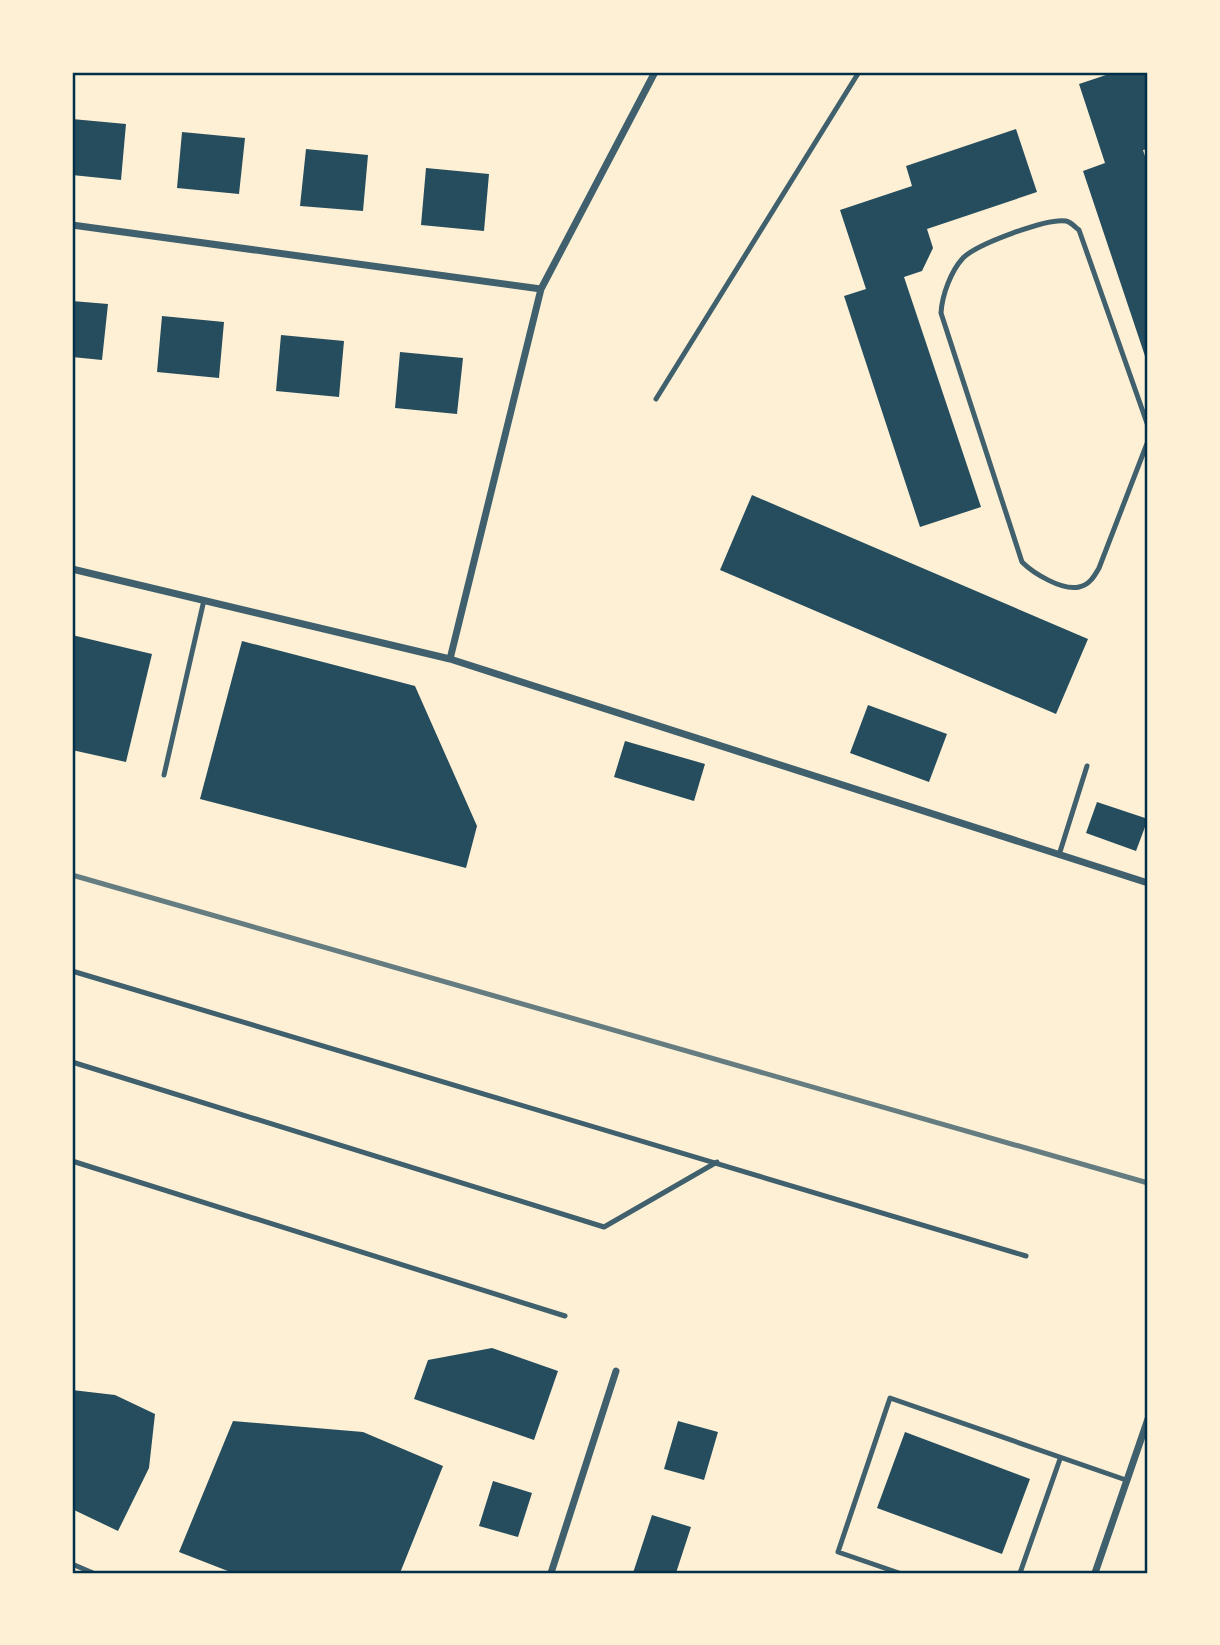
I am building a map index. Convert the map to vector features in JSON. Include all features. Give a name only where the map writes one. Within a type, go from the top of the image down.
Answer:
[{"type":"street","points":[[450,659],[541,289],[655,72]]},
{"type":"street","points":[[72,225],[541,289]]},
{"type":"street","points":[[72,569],[450,659],[1148,883]]},
{"type":"street","points":[[551,1573],[616,1371]]},
{"type":"street","points":[[1095,1573],[1148,1419]]},
{"type":"lane","points":[[656,399],[859,72]]},
{"type":"lane","points":[[1148,426],[1079,230],[1069,222],[1053,221],[978,247],[963,258],[942,297],[941,313],[1023,562],[1031,571],[1069,588],[1090,582],[1099,568],[1148,441]]},
{"type":"lane","points":[[164,775],[204,600]]},
{"type":"lane","points":[[1059,855],[1087,765]]},
{"type":"lane","points":[[72,971],[1026,1256]]},
{"type":"lane","points":[[72,1062],[604,1227],[717,1162]]},
{"type":"lane","points":[[72,1161],[565,1316]]},
{"type":"lane","points":[[899,1573],[838,1552],[890,1398],[1126,1480]]},
{"type":"lane","points":[[1020,1573],[1060,1459]]},
{"type":"lane","points":[[72,1564],[93,1573]]},
{"type":"building","points":[[1115,72],[1148,72],[1148,149],[1143,150],[1148,165],[1148,365],[1083,171],[1105,163],[1079,84]]},
{"type":"building","points":[[72,119],[126,124],[121,180],[72,175]]},
{"type":"building","points":[[1016,129],[1037,192],[927,229],[933,248],[922,271],[904,277],[981,507],[920,527],[844,296],[866,289],[840,210],[912,186],[906,166]]},
{"type":"building","points":[[182,132],[245,138],[239,194],[177,188]]},
{"type":"building","points":[[306,149],[368,155],[363,211],[300,206]]},
{"type":"building","points":[[426,168],[489,174],[484,231],[421,225]]},
{"type":"building","points":[[72,301],[108,304],[102,360],[72,357]]},
{"type":"building","points":[[162,316],[224,322],[219,378],[157,372]]},
{"type":"building","points":[[281,335],[344,341],[339,397],[276,391]]},
{"type":"building","points":[[400,352],[463,358],[457,414],[395,408]]},
{"type":"building","points":[[752,495],[1088,639],[1056,714],[720,570]]},
{"type":"building","points":[[72,635],[152,654],[126,762],[72,750]]},
{"type":"building","points":[[242,641],[415,686],[477,826],[466,868],[200,799]]},
{"type":"building","points":[[868,705],[947,734],[929,782],[850,753]]},
{"type":"building","points":[[625,741],[705,764],[694,801],[614,777]]},
{"type":"building","points":[[1097,802],[1148,819],[1136,851],[1086,833]]},
{"type":"building","points":[[492,1348],[558,1371],[534,1440],[414,1399],[428,1360]]},
{"type":"building","points":[[72,1390],[115,1395],[155,1414],[149,1468],[118,1531],[72,1509]]},
{"type":"building","points":[[233,1421],[363,1432],[443,1466],[400,1573],[233,1573],[179,1552]]},
{"type":"building","points":[[678,1421],[718,1432],[704,1480],[664,1469]]},
{"type":"building","points":[[905,1432],[1030,1479],[1002,1554],[877,1508]]},
{"type":"building","points":[[493,1481],[532,1493],[518,1537],[479,1526]]},
{"type":"building","points":[[652,1515],[691,1527],[676,1573],[633,1573]]},
{"type":"railway","points":[[72,875],[1148,1183]]}]
